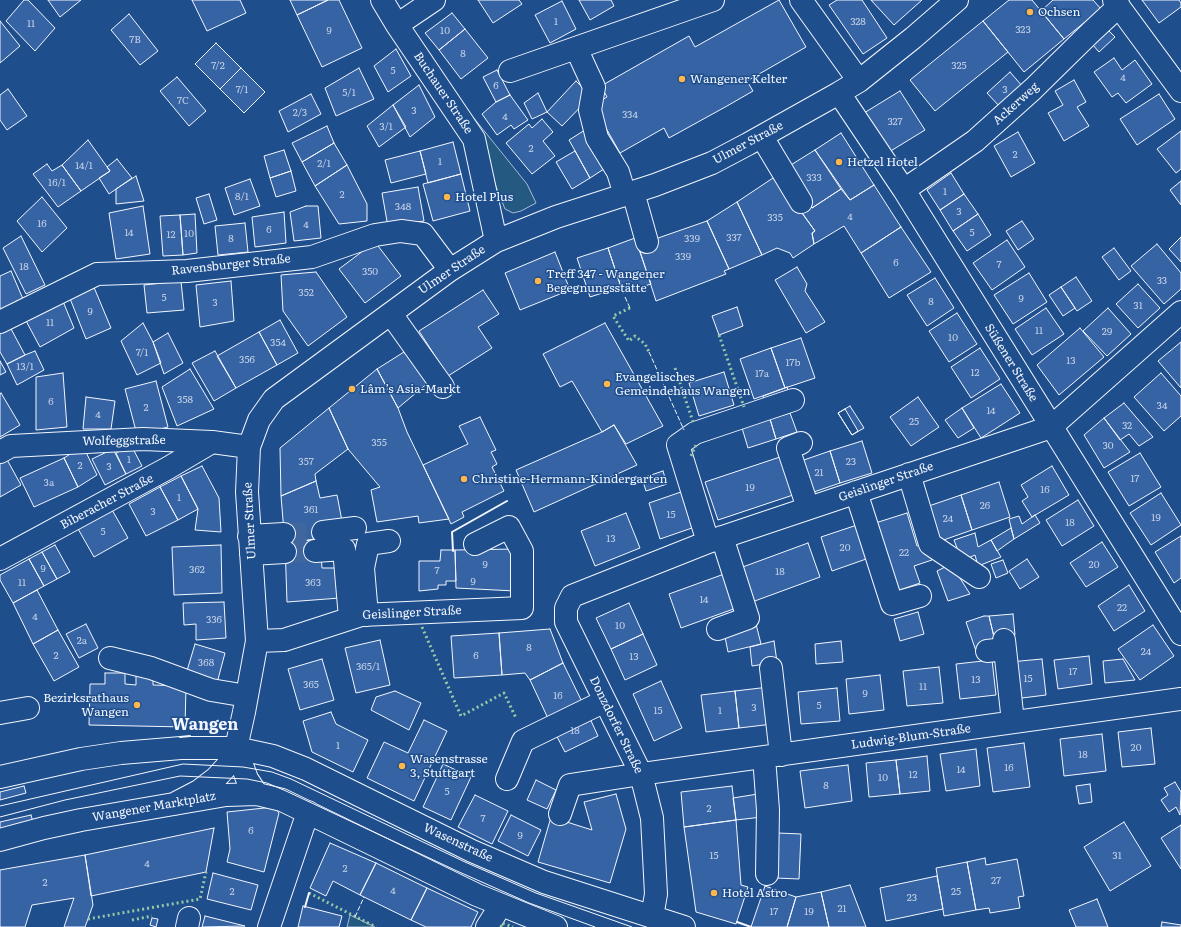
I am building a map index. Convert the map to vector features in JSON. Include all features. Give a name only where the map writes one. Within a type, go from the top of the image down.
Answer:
[{"type":"street","name":"Buchauer Straße","points":[[382,0],[397,25],[474,139],[496,241]]},
{"type":"street","points":[[397,25],[434,0]]},
{"type":"street","points":[[510,72],[713,0]]},
{"type":"street","points":[[802,0],[859,80]]},
{"type":"street","name":"Ulmer Straße","points":[[174,804],[199,791],[216,778],[227,766],[236,748],[257,641],[247,492],[249,447],[259,420],[274,400],[450,270],[496,241],[556,217],[655,185],[712,163],[762,137],[839,94],[859,80],[913,38],[957,0]]},
{"type":"street","points":[[1117,3],[1181,91]]},
{"type":"street","name":"Ackerweg","points":[[904,190],[975,141],[1033,89],[1090,33],[1117,3]]},
{"type":"street","points":[[576,48],[594,87],[590,110],[597,138],[629,193],[647,242]]},
{"type":"street","name":"Süßener Straße","points":[[839,94],[904,190],[1050,427],[1181,634]]},
{"type":"street","points":[[762,137],[801,202]]},
{"type":"street","name":"Ravensburger Straße","points":[[0,322],[97,274],[187,271],[312,257],[376,235],[401,231],[423,234],[450,270]]},
{"type":"street","name":"Geislinger Straße","points":[[566,608],[572,596],[715,539],[1050,427],[1181,312]]},
{"type":"street","points":[[391,314],[443,387]]},
{"type":"street","points":[[718,629],[748,618],[678,445],[695,433],[793,400]]},
{"type":"street","name":"Wolfeggstraße","points":[[0,452],[11,446],[143,439],[212,442],[249,447]]},
{"type":"street","name":"Biberacher Straße","points":[[0,559],[168,468],[212,442]]},
{"type":"street","points":[[801,443],[788,448],[808,508]]},
{"type":"street","points":[[909,474],[930,544],[979,577]]},
{"type":"street","points":[[856,492],[892,604],[920,596]]},
{"type":"street","name":"Geislinger Straße","points":[[257,641],[284,640],[358,616],[522,608],[522,551],[510,527],[475,544]]},
{"type":"street","points":[[355,528],[319,541],[344,549],[358,616]]},
{"type":"street","points":[[358,616],[363,568],[368,544],[389,541]]},
{"type":"street","points":[[250,545],[284,543]]},
{"type":"street","name":"Donzdorfer Straße","points":[[566,608],[566,622],[641,774],[652,826],[656,894],[652,917]]},
{"type":"street","points":[[999,647],[1013,722]]},
{"type":"street","points":[[110,658],[151,668],[211,690],[247,696]]},
{"type":"street","points":[[767,874],[768,810],[772,756],[771,668]]},
{"type":"street","name":"Ludwig-Blum-Straße","points":[[560,814],[570,785],[1181,699]]},
{"type":"street","points":[[507,779],[523,741],[605,701]]},
{"type":"street","points":[[0,713],[28,708]]},
{"type":"street","points":[[0,777],[81,759],[121,753],[181,748],[236,748],[248,779],[258,794]]},
{"type":"street","name":"Wasenstraße","points":[[236,748],[273,756],[306,768],[472,851],[544,882],[684,927]]},
{"type":"street","name":"Wangener Marktplatz","points":[[0,840],[59,825],[226,795],[258,794],[282,800],[308,812]]},
{"type":"street","points":[[269,927],[308,812],[477,895],[556,927]]},
{"type":"street","points":[[486,927],[501,905]]},
{"type":"shaded area","points":[[473,117],[527,184],[536,203],[521,211],[513,213],[505,209],[495,184],[486,148]]},
{"type":"shaded area","points":[[350,915],[375,927],[347,927]]},
{"type":"building","points":[[24,0],[28,0],[55,28],[35,51],[6,21]]},
{"type":"building","points":[[48,0],[81,0],[60,17]]},
{"type":"building","points":[[192,0],[240,0],[246,13],[207,31]]},
{"type":"building","points":[[290,0],[328,0],[297,15]]},
{"type":"building","points":[[328,0],[339,0],[362,48],[322,67],[297,15]]},
{"type":"building","points":[[478,0],[519,0],[522,4],[493,23]]},
{"type":"building","points":[[579,0],[611,0],[614,6],[590,20]]},
{"type":"building","name":"Wangener Kelter","points":[[779,0],[806,47],[747,81],[753,91],[727,106],[669,138],[664,128],[620,153],[593,105],[607,97],[601,86],[689,36],[695,47]]},
{"type":"building","points":[[837,0],[862,0],[887,38],[863,54],[829,5]]},
{"type":"building","points":[[871,0],[922,0],[894,25]]},
{"type":"building","points":[[1009,0],[1032,0],[1064,39],[1024,72],[983,21]]},
{"type":"building","points":[[1053,0],[1093,0],[1101,9],[1064,39],[1041,11]]},
{"type":"building","points":[[1142,0],[1179,0],[1181,7],[1159,23]]},
{"type":"building","points":[[562,1],[576,29],[550,43],[535,15]]},
{"type":"building","points":[[452,13],[465,29],[439,50],[425,33]]},
{"type":"building","points":[[129,14],[158,51],[140,65],[111,30]]},
{"type":"building","points":[[0,21],[20,46],[0,63]]},
{"type":"building","points":[[983,21],[1008,52],[935,111],[910,80]]},
{"type":"building","points":[[465,29],[488,58],[461,79],[439,50]]},
{"type":"building","points":[[1107,29],[1115,37],[1099,52],[1092,44]]},
{"type":"building","points":[[216,43],[241,68],[220,89],[195,64]]},
{"type":"building","points":[[396,49],[411,76],[388,92],[374,66]]},
{"type":"building","points":[[1114,58],[1122,70],[1135,60],[1152,84],[1126,103],[1118,93],[1112,97],[1094,72]]},
{"type":"building","points":[[241,68],[265,92],[244,113],[220,89]]},
{"type":"building","points":[[359,68],[374,99],[336,116],[325,88]]},
{"type":"building","points":[[497,70],[510,95],[496,102],[483,77]]},
{"type":"building","points":[[1010,72],[1023,87],[1000,107],[987,93]]},
{"type":"building","points":[[177,77],[206,111],[189,126],[160,91]]},
{"type":"building","points":[[1074,80],[1086,102],[1077,107],[1089,126],[1064,141],[1048,113],[1063,105],[1055,91]]},
{"type":"building","points":[[576,81],[591,96],[562,126],[547,112]]},
{"type":"building","points":[[419,85],[435,117],[410,137],[393,105]]},
{"type":"building","points":[[8,89],[27,116],[7,130],[0,120],[0,95]]},
{"type":"building","points":[[900,91],[925,130],[889,152],[864,113]]},
{"type":"building","points":[[538,93],[547,112],[532,119],[524,103]]},
{"type":"building","points":[[311,94],[321,114],[288,132],[279,111]]},
{"type":"building","points":[[1159,94],[1175,119],[1137,145],[1120,119]]},
{"type":"building","points":[[510,95],[528,120],[514,129],[511,125],[497,135],[482,114],[496,102]]},
{"type":"building","points":[[393,105],[406,127],[379,147],[367,126]]},
{"type":"building","points":[[542,119],[553,132],[543,141],[555,156],[532,174],[506,143],[529,124],[532,128]]},
{"type":"building","points":[[327,126],[334,143],[302,162],[292,143]]},
{"type":"building","points":[[585,130],[607,167],[590,178],[569,140]]},
{"type":"building","points":[[1181,131],[1181,169],[1176,173],[1157,149]]},
{"type":"building","points":[[1018,132],[1035,163],[1011,177],[994,146]]},
{"type":"building","points":[[841,133],[874,185],[850,200],[815,150]]},
{"type":"building","points":[[88,140],[110,171],[81,191],[62,165]]},
{"type":"building","points":[[453,142],[461,174],[428,183],[420,151]]},
{"type":"building","points":[[334,143],[347,165],[315,186],[302,162]]},
{"type":"building","points":[[284,150],[291,171],[270,178],[264,156]]},
{"type":"building","points":[[815,150],[841,189],[812,208],[786,168]]},
{"type":"building","points":[[420,151],[426,174],[391,183],[385,160]]},
{"type":"building","points":[[575,151],[590,178],[572,189],[556,162]]},
{"type":"building","points":[[117,159],[132,178],[109,194],[99,178],[110,171],[107,167]]},
{"type":"building","points":[[47,164],[52,171],[62,165],[81,191],[58,207],[33,174]]},
{"type":"building","points":[[347,165],[367,204],[367,221],[339,224],[315,186]]},
{"type":"building","points":[[291,171],[296,191],[276,197],[270,178]]},
{"type":"building","points":[[951,173],[964,194],[940,210],[927,190]]},
{"type":"building","name":"Hotel Plus","points":[[461,174],[470,211],[433,221],[423,184]]},
{"type":"building","points":[[136,176],[144,201],[116,204],[116,189]]},
{"type":"building","points":[[776,176],[815,231],[812,233],[814,244],[793,258],[790,253],[777,248],[762,255],[737,202]]},
{"type":"building","points":[[250,179],[260,206],[234,215],[225,188]]},
{"type":"building","points":[[1181,181],[1181,205],[1170,190]]},
{"type":"building","points":[[874,185],[901,227],[861,253],[844,226],[814,244],[812,233],[815,231],[796,205],[806,199],[812,208],[841,189],[850,200]]},
{"type":"building","points":[[418,187],[424,221],[388,227],[382,193]]},
{"type":"building","points":[[209,194],[217,220],[204,224],[196,198]]},
{"type":"building","points":[[964,194],[978,214],[953,231],[940,210]]},
{"type":"building","points":[[42,197],[67,228],[42,252],[17,221]]},
{"type":"building","points":[[737,202],[762,255],[729,269],[707,221]]},
{"type":"building","points":[[143,206],[150,254],[116,259],[109,213]]},
{"type":"building","points":[[306,206],[318,206],[321,238],[294,241],[290,212]]},
{"type":"building","points":[[284,212],[286,243],[255,247],[252,217]]},
{"type":"building","points":[[195,214],[197,253],[183,255],[180,215]]},
{"type":"building","points":[[978,214],[991,235],[967,251],[953,231]]},
{"type":"building","points":[[180,215],[183,255],[163,256],[160,216]]},
{"type":"building","points":[[707,221],[729,269],[724,271],[726,274],[656,301],[638,245]]},
{"type":"building","points":[[1022,221],[1034,239],[1018,250],[1006,231]]},
{"type":"building","points":[[245,223],[248,252],[218,255],[215,226]]},
{"type":"building","points":[[901,227],[931,272],[889,298],[861,253]]},
{"type":"building","points":[[21,236],[45,285],[26,294],[3,248]]},
{"type":"building","points":[[1181,237],[1181,262],[1169,249]]},
{"type":"building","points":[[635,238],[651,284],[623,293],[608,248]]},
{"type":"building","points":[[1007,240],[1025,267],[992,290],[973,263]]},
{"type":"building","points":[[375,242],[401,276],[365,303],[339,269]]},
{"type":"building","points":[[1157,244],[1181,273],[1181,289],[1164,304],[1131,266]]},
{"type":"building","points":[[608,248],[621,287],[590,297],[577,258]]},
{"type":"building","points":[[1114,248],[1131,271],[1119,280],[1102,257]]},
{"type":"building","name":"Treff 347 - Wangener Begegnungsstätte","points":[[555,252],[570,290],[520,310],[505,273]]},
{"type":"building","points":[[797,267],[807,284],[805,291],[825,322],[806,333],[775,280]]},
{"type":"building","points":[[11,271],[23,299],[0,310],[0,276]]},
{"type":"building","points":[[316,272],[347,317],[308,346],[283,311],[281,275]]},
{"type":"building","points":[[1029,273],[1047,302],[1013,324],[994,295]]},
{"type":"building","points":[[1076,277],[1092,301],[1077,311],[1061,287]]},
{"type":"building","points":[[935,278],[954,308],[927,326],[907,295]]},
{"type":"building","points":[[181,281],[184,310],[147,313],[144,285]]},
{"type":"building","points":[[231,281],[234,321],[200,327],[196,285]]},
{"type":"building","points":[[1138,284],[1160,308],[1138,328],[1116,304]]},
{"type":"building","points":[[93,285],[111,328],[86,339],[69,296]]},
{"type":"building","points":[[1061,287],[1075,308],[1063,316],[1049,295]]},
{"type":"building","points":[[483,290],[499,314],[478,327],[492,348],[448,376],[419,331]]},
{"type":"building","points":[[62,299],[74,328],[40,347],[25,319]]},
{"type":"building","points":[[737,307],[743,326],[719,335],[712,316]]},
{"type":"building","points":[[1046,308],[1064,334],[1032,355],[1015,329]]},
{"type":"building","points":[[1108,308],[1131,334],[1107,356],[1083,331]]},
{"type":"building","points":[[957,313],[977,344],[949,362],[929,331]]},
{"type":"building","points":[[280,320],[298,353],[277,365],[259,332]]},
{"type":"building","points":[[143,323],[153,342],[161,363],[137,375],[121,341]]},
{"type":"building","name":"Evangelisches Gemeindehaus Wangen","points":[[605,323],[663,426],[626,444],[614,425],[602,432],[572,381],[560,387],[543,354]]},
{"type":"building","points":[[10,327],[25,355],[7,364],[0,352],[0,333]]},
{"type":"building","points":[[1080,328],[1104,357],[1059,395],[1037,365]]},
{"type":"building","points":[[259,332],[277,365],[236,388],[217,356]]},
{"type":"building","points":[[168,333],[183,363],[164,374],[153,342]]},
{"type":"building","points":[[801,338],[815,378],[785,388],[771,348]]},
{"type":"building","points":[[1181,342],[1181,388],[1158,361]]},
{"type":"building","points":[[771,348],[785,388],[754,399],[740,359]]},
{"type":"building","points":[[980,348],[1000,379],[971,398],[951,367]]},
{"type":"building","points":[[35,351],[44,370],[17,385],[7,364]]},
{"type":"building","points":[[215,351],[236,388],[214,401],[192,363]]},
{"type":"building","points":[[404,352],[429,382],[398,408],[377,369]]},
{"type":"building","points":[[0,361],[6,372],[0,375]]},
{"type":"building","points":[[190,369],[214,409],[177,426],[162,387]]},
{"type":"building","points":[[377,369],[398,408],[407,432],[449,519],[419,523],[418,516],[377,522],[371,490],[380,487],[348,449],[329,408]]},
{"type":"building","points":[[724,372],[734,405],[699,416],[689,383]]},
{"type":"building","points":[[63,373],[67,427],[36,430],[36,377]]},
{"type":"building","points":[[1161,373],[1181,396],[1181,416],[1164,431],[1134,397]]},
{"type":"building","points":[[156,381],[168,427],[137,435],[125,389]]},
{"type":"building","points":[[1001,384],[1020,413],[981,438],[962,408]]},
{"type":"building","points":[[787,387],[789,392],[764,401],[763,396]]},
{"type":"building","points":[[1,393],[20,425],[0,437],[0,394]]},
{"type":"building","points":[[86,397],[115,401],[111,429],[83,429]]},
{"type":"building","points":[[918,397],[939,427],[911,446],[890,417]]},
{"type":"building","points":[[1124,403],[1153,437],[1139,446],[1129,434],[1120,440],[1104,418]]},
{"type":"building","points":[[850,406],[864,428],[852,435],[838,413]]},
{"type":"building","points":[[329,408],[348,449],[315,474],[316,481],[281,496],[280,448]]},
{"type":"building","points":[[962,408],[974,428],[958,438],[945,420]]},
{"type":"building","points":[[845,409],[858,431],[852,435],[838,413]]},
{"type":"building","points":[[790,413],[797,432],[776,439],[770,419]]},
{"type":"building","name":"Christine-Hermann-Kindergarten","points":[[480,417],[496,450],[491,452],[497,464],[492,467],[504,491],[462,512],[464,517],[451,524],[423,465],[468,444],[459,426]]},
{"type":"building","points":[[1104,418],[1130,452],[1104,468],[1084,435]]},
{"type":"building","points":[[770,419],[776,439],[748,448],[742,428]]},
{"type":"building","points":[[614,425],[637,465],[534,512],[516,470],[602,432]]},
{"type":"building","points":[[862,441],[872,473],[840,483],[830,451]]},
{"type":"building","points":[[131,445],[142,466],[126,474],[116,453]]},
{"type":"building","points":[[83,446],[97,475],[78,487],[64,458]]},
{"type":"building","points":[[113,449],[126,474],[105,485],[92,459]]},
{"type":"building","points":[[830,451],[840,483],[808,494],[798,462]]},
{"type":"building","points":[[1140,453],[1161,487],[1129,506],[1108,472]]},
{"type":"building","points":[[5,456],[21,485],[0,497],[0,458]]},
{"type":"building","points":[[783,456],[796,494],[718,520],[705,482]]},
{"type":"building","points":[[64,458],[78,487],[34,507],[20,478]]},
{"type":"building","points":[[202,466],[219,498],[221,532],[195,530],[198,509],[181,476]]},
{"type":"building","points":[[1052,466],[1069,495],[1032,517],[1022,501],[1028,497],[1021,485]]},
{"type":"building","points":[[663,471],[667,484],[646,491],[642,478]]},
{"type":"building","points":[[181,476],[198,509],[178,520],[160,487]]},
{"type":"building","points":[[316,481],[320,498],[337,495],[342,521],[315,539],[285,544],[281,496]]},
{"type":"building","points":[[999,482],[1010,517],[972,530],[961,495]]},
{"type":"building","points":[[160,487],[178,520],[146,536],[129,504]]},
{"type":"building","points":[[681,492],[692,528],[660,539],[649,503]]},
{"type":"building","points":[[1161,493],[1181,525],[1151,545],[1130,513]]},
{"type":"building","points":[[961,495],[972,530],[935,543],[923,508]]},
{"type":"building","points":[[1078,500],[1094,526],[1062,546],[1046,520]]},
{"type":"building","points":[[111,508],[128,538],[94,557],[77,527]]},
{"type":"building","points":[[626,513],[640,548],[595,566],[581,531]]},
{"type":"building","points":[[907,513],[917,546],[926,543],[932,560],[914,566],[920,583],[891,593],[869,525]]},
{"type":"building","points":[[1035,515],[1040,523],[1014,539],[1009,519],[1019,516],[1022,524]]},
{"type":"building","points":[[857,525],[869,558],[832,571],[821,537]]},
{"type":"building","points":[[1011,528],[1014,539],[997,551],[991,540]]},
{"type":"building","points":[[975,533],[978,547],[991,540],[1001,557],[978,566],[975,555],[962,561],[954,540]]},
{"type":"building","points":[[1181,536],[1181,578],[1174,583],[1155,552]]},
{"type":"building","points":[[315,539],[315,554],[321,554],[322,568],[338,568],[340,598],[287,602],[285,544]]},
{"type":"building","points":[[1102,542],[1118,567],[1086,587],[1070,563]]},
{"type":"building","points":[[808,543],[820,577],[752,602],[740,568]]},
{"type":"building","points":[[55,545],[70,572],[57,579],[42,552]]},
{"type":"building","points":[[221,545],[222,593],[174,595],[172,547]]},
{"type":"building","points":[[516,549],[515,591],[456,588],[455,550]]},
{"type":"building","points":[[441,550],[455,550],[456,581],[446,581],[446,585],[438,585],[438,589],[419,591],[419,561],[440,561]]},
{"type":"building","points":[[42,552],[57,579],[44,586],[29,559]]},
{"type":"building","points":[[29,559],[44,586],[13,603],[0,580],[0,575]]},
{"type":"building","points":[[1027,559],[1039,577],[1020,589],[1009,571]]},
{"type":"building","points":[[1003,560],[1008,573],[996,578],[991,564]]},
{"type":"building","points":[[951,564],[970,594],[948,601],[937,571]]},
{"type":"building","points":[[727,573],[739,607],[681,628],[669,594]]},
{"type":"building","points":[[1129,585],[1145,611],[1114,631],[1098,606]]},
{"type":"building","points":[[37,590],[58,630],[33,644],[13,603]]},
{"type":"building","points":[[224,602],[226,638],[196,640],[196,624],[184,625],[183,603]]},
{"type":"building","points":[[629,603],[643,634],[611,649],[596,618]]},
{"type":"building","points":[[918,612],[924,634],[900,641],[894,619]]},
{"type":"building","points":[[1013,614],[1015,635],[994,637],[989,616]]},
{"type":"building","points":[[984,616],[989,616],[994,637],[982,649],[976,651],[966,622]]},
{"type":"building","points":[[86,624],[98,648],[79,658],[66,634]]},
{"type":"building","points":[[756,624],[761,644],[728,652],[724,632]]},
{"type":"building","points":[[1153,625],[1174,656],[1140,680],[1118,649]]},
{"type":"building","points":[[550,629],[563,663],[530,680],[525,673],[502,675],[499,633]]},
{"type":"building","points":[[58,630],[79,667],[54,681],[33,644]]},
{"type":"building","points":[[499,633],[502,675],[454,678],[451,636]]},
{"type":"building","points":[[643,634],[657,665],[625,680],[611,649]]},
{"type":"building","points":[[380,640],[390,685],[356,693],[345,648]]},
{"type":"building","points":[[774,641],[777,662],[752,666],[750,647]]},
{"type":"building","points":[[841,641],[843,662],[816,664],[815,644]]},
{"type":"building","points":[[195,644],[225,653],[217,683],[186,674]]},
{"type":"building","points":[[1089,656],[1092,684],[1058,689],[1054,660]]},
{"type":"building","points":[[322,659],[334,700],[300,710],[288,669]]},
{"type":"building","points":[[1042,659],[1046,695],[1014,699],[1010,662]]},
{"type":"building","points":[[1123,659],[1135,680],[1105,683],[1103,661]]},
{"type":"building","points":[[992,660],[996,695],[960,699],[956,664]]},
{"type":"building","points":[[563,663],[587,712],[553,729],[530,680]]},
{"type":"building","points":[[939,667],[943,703],[907,706],[903,671]]},
{"type":"building","name":"Bezirksrathaus Wangen","points":[[105,673],[125,673],[125,684],[136,685],[136,676],[153,676],[153,685],[186,686],[185,727],[89,725],[90,684],[105,684]]},
{"type":"building","points":[[880,675],[884,710],[849,714],[846,679]]},
{"type":"building","points":[[661,681],[682,728],[654,741],[633,694]]},
{"type":"building","points":[[769,687],[773,724],[739,728],[735,691]]},
{"type":"building","points":[[837,688],[840,721],[801,724],[798,692]]},
{"type":"building","points":[[395,691],[421,703],[409,730],[371,710],[376,697]]},
{"type":"building","points":[[735,691],[739,728],[706,732],[701,695]]},
{"type":"building","points":[[331,712],[336,724],[368,740],[353,772],[312,752],[303,721]]},
{"type":"building","points":[[587,712],[598,736],[565,752],[553,729]]},
{"type":"building","name":"Wasenstrasse 3, Stuttgart","points":[[424,720],[447,731],[414,801],[367,778],[384,742],[408,753]]},
{"type":"building","points":[[1151,728],[1155,764],[1122,767],[1118,732]]},
{"type":"building","points":[[1102,734],[1106,771],[1064,776],[1060,739]]},
{"type":"building","points":[[1024,743],[1030,787],[993,792],[987,748]]},
{"type":"building","points":[[976,749],[980,786],[946,791],[940,754]]},
{"type":"building","points":[[927,756],[930,791],[900,794],[896,760]]},
{"type":"building","points":[[896,760],[900,794],[869,797],[866,763]]},
{"type":"building","points":[[443,764],[471,777],[451,820],[423,807]]},
{"type":"building","points":[[848,765],[852,801],[805,808],[800,771]]},
{"type":"building","points":[[536,780],[556,790],[547,809],[527,800]]},
{"type":"building","points":[[1175,782],[1181,792],[1180,815],[1176,807],[1169,812],[1161,800],[1168,795],[1164,788]]},
{"type":"building","points":[[1090,784],[1092,802],[1079,804],[1076,786]]},
{"type":"building","points":[[24,786],[26,793],[0,800],[0,792]]},
{"type":"building","points":[[732,786],[736,820],[684,827],[681,792]]},
{"type":"building","points":[[616,794],[626,829],[610,883],[538,862],[551,817],[592,830],[584,802]]},
{"type":"building","points":[[758,794],[762,817],[736,820],[733,798]]},
{"type":"building","points":[[475,795],[508,811],[492,844],[458,827]]},
{"type":"building","points":[[274,807],[279,813],[264,872],[227,862],[230,849],[227,812]]},
{"type":"building","points":[[31,815],[33,822],[0,830],[0,822]]},
{"type":"building","points":[[511,815],[541,830],[528,856],[498,841]]},
{"type":"building","points":[[736,820],[741,885],[748,887],[736,924],[696,912],[684,827]]},
{"type":"building","points":[[1124,822],[1151,866],[1110,891],[1084,847]]},
{"type":"building","points":[[1181,825],[1181,869],[1161,838]]},
{"type":"building","points":[[214,828],[206,872],[91,896],[85,855]]},
{"type":"building","points":[[778,833],[801,834],[799,879],[776,878]]},
{"type":"building","points":[[330,843],[376,863],[360,895],[333,881],[326,896],[310,888]]},
{"type":"building","points":[[85,855],[93,905],[85,927],[64,927],[74,898],[32,905],[25,927],[0,927],[0,870]]},
{"type":"building","points":[[985,858],[986,865],[1017,859],[1024,896],[1018,897],[1020,908],[990,913],[989,908],[976,910],[967,862]]},
{"type":"building","points":[[967,862],[976,910],[944,916],[936,868]]},
{"type":"building","points":[[376,863],[427,888],[411,920],[360,895]]},
{"type":"building","points":[[213,873],[258,885],[251,910],[207,899]]},
{"type":"building","points":[[937,876],[943,909],[886,921],[880,888]]},
{"type":"building","points":[[850,885],[866,927],[829,927],[821,892]]},
{"type":"building","points":[[765,886],[796,897],[787,927],[751,927]]},
{"type":"building","points":[[427,888],[478,912],[471,927],[426,927],[411,920]]},
{"type":"building","points":[[821,892],[829,927],[787,927],[796,897]]},
{"type":"building","points":[[1097,899],[1108,927],[1076,927],[1069,910]]},
{"type":"building","points":[[303,906],[342,916],[339,927],[298,927]]},
{"type":"building","points":[[205,916],[245,926],[202,927]]},
{"type":"building","points":[[152,918],[158,919],[156,927],[150,925]]},
{"type":"building","points":[[1162,922],[1181,925],[1181,927],[1161,927]]},
{"type":"tunnel","points":[[284,534],[323,532]]},
{"type":"tunnel","points":[[285,552],[315,551]]},
{"type":"tram line","points":[[0,806],[183,764],[243,767],[272,772],[291,779],[465,862],[536,893],[632,927]]},
{"type":"tram line","points":[[0,817],[65,800],[180,776],[247,779],[267,783],[286,791],[529,903],[595,927]]},
{"type":"hedge","points":[[630,308],[613,316],[629,341],[635,336],[645,344],[649,352]]},
{"type":"hedge","points":[[719,335],[744,407]]},
{"type":"hedge","points":[[675,368],[694,425]]},
{"type":"hedge","points":[[691,456],[697,443]]},
{"type":"hedge","points":[[422,627],[461,716],[504,693],[516,718]]},
{"type":"hedge","points":[[88,919],[200,899],[206,872]]},
{"type":"hedge","points":[[309,893],[376,927]]},
{"type":"hedge","points":[[132,920],[152,916]]},
{"type":"hedge","points":[[501,927],[502,923],[513,927]]},
{"type":"fence","points":[[625,297],[630,308]]},
{"type":"fence","points":[[649,352],[684,430]]},
{"type":"fence","points":[[355,917],[364,897]]},
{"type":"wall","points":[[453,551],[452,532],[507,501]]},
{"type":"wall","points":[[180,737],[190,736]]},
{"type":"wall","points":[[305,907],[309,893]]},
{"type":"wall","points":[[737,922],[751,927]]},
{"type":"place","name":"Ochsen","points":[[1030,12]]},
{"type":"place","name":"Wangener Kelter","points":[[682,79]]},
{"type":"place","name":"Hetzel Hotel","points":[[839,162]]},
{"type":"place","name":"Hotel Plus","points":[[447,197]]},
{"type":"place","name":"Treff 347 - Wangener Begegnungsstätte","points":[[538,281]]},
{"type":"place","name":"Evangelisches Gemeindehaus Wangen","points":[[607,384]]},
{"type":"place","name":"Lâm’s Asia-Markt","points":[[352,389]]},
{"type":"place","name":"Christine-Hermann-Kindergarten","points":[[464,479]]},
{"type":"place","name":"Bezirksrathaus Wangen","points":[[137,705]]},
{"type":"place","name":"Wasenstrasse 3, Stuttgart","points":[[402,766]]},
{"type":"place","name":"Hotel Astro","points":[[714,893]]},
{"type":"district","name":"Wangen","points":[[205,725]]}]
